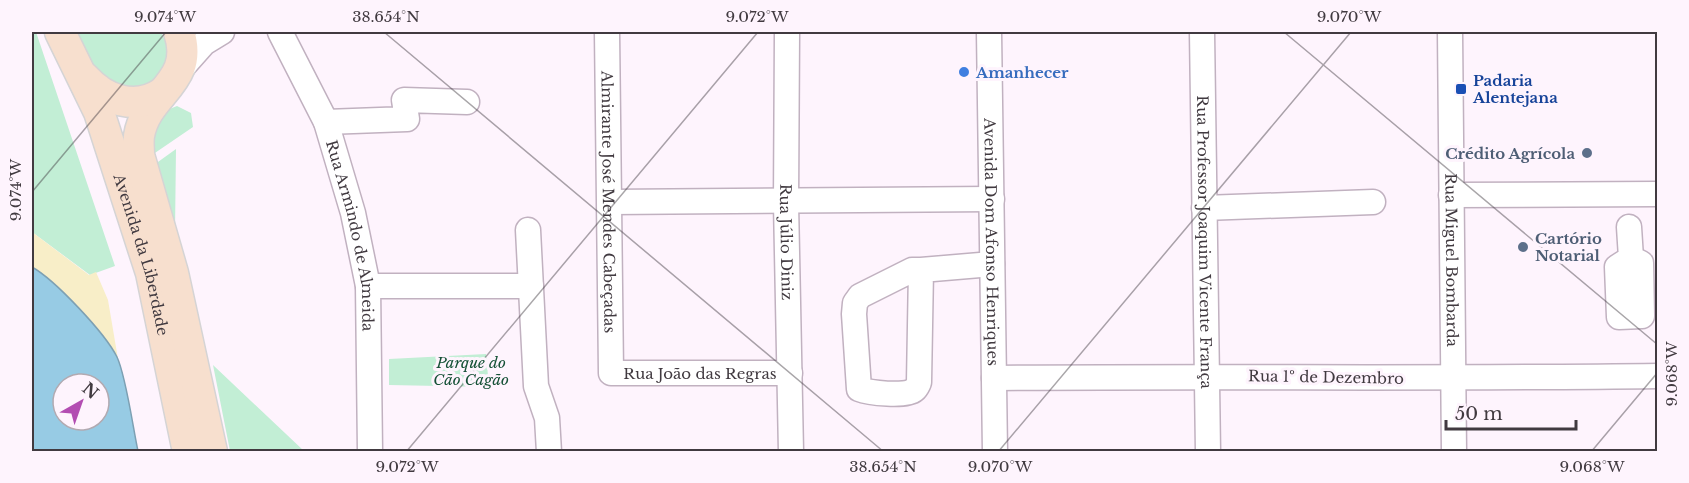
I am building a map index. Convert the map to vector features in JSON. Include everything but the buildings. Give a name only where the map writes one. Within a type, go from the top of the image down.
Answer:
[{"type":"main road","name":"Avenida da Liberdade","points":[[60,32],[99,112],[151,273],[188,452]]},
{"type":"main road","points":[[179,32],[183,44],[180,70]]},
{"type":"main road","name":"Avenida da Liberdade","points":[[76,66],[91,84],[106,96],[122,102],[139,103],[162,93]]},
{"type":"main road","name":"Avenida da Liberdade","points":[[180,70],[162,93],[139,135],[139,155],[173,273],[212,452]]},
{"type":"street","points":[[180,70],[204,43],[222,32]]},
{"type":"street","name":"Rua Armindo de Almeida","points":[[280,32],[326,122],[353,213],[368,286],[370,452]]},
{"type":"street","name":"Almirante José Mendes Cabeçadas","points":[[607,32],[611,373]]},
{"type":"street","name":"Rua Júlio Diniz","points":[[787,32],[786,203],[791,452]]},
{"type":"street","name":"Avenida Dom Afonso Henriques","points":[[989,32],[995,452]]},
{"type":"street","name":"Rua Professor Joaquim Vicente França","points":[[1202,32],[1208,452]]},
{"type":"street","name":"Rua Miguel Bombarda","points":[[1450,32],[1454,452]]},
{"type":"street","points":[[326,122],[407,119],[404,100],[467,102]]},
{"type":"street","points":[[1451,195],[1658,194]]},
{"type":"street","points":[[610,202],[786,203],[992,199]]},
{"type":"street","points":[[1204,208],[1373,202]]},
{"type":"street","points":[[1629,228],[1631,258]]},
{"type":"street","points":[[528,230],[536,386],[547,418],[549,452]]},
{"type":"street","points":[[921,270],[920,382],[915,390],[909,393],[869,393],[859,389],[855,303],[860,296],[912,270],[993,264]]},
{"type":"street","points":[[368,286],[531,286]]},
{"type":"street","name":"Rua João das Regras","points":[[611,373],[790,373]]},
{"type":"street","name":"Rua 1º de Dezembro","points":[[994,378],[1207,376],[1454,379],[1658,376]]},
{"type":"green space","points":[[32,32],[36,32],[115,266],[90,275],[32,232]]},
{"type":"green space","points":[[72,32],[161,32],[168,52],[167,60],[160,74],[137,92],[99,77]]},
{"type":"green space","points":[[177,106],[191,113],[193,127],[149,157],[150,133],[167,110]]},
{"type":"green space","points":[[176,149],[175,231],[151,167]]},
{"type":"green space","name":"Parque do Cão Cagão","points":[[486,354],[489,387],[389,385],[389,359]]},
{"type":"green space","points":[[213,365],[304,451],[230,451]]},
{"type":"sand","points":[[32,232],[89,275],[96,272],[108,300],[118,359],[79,308],[55,284],[32,267]]},
{"type":"water","points":[[32,267],[79,308],[117,357],[126,389],[138,451],[32,451]]},
{"type":"place","name":"Amanhecer","points":[[964,72]]},
{"type":"place","name":"Padaria Alentejana","points":[[1461,89]]},
{"type":"place","name":"Crédito Agrícola","points":[[1587,153]]},
{"type":"place","name":"Cartório Notarial","points":[[1523,247]]}]
